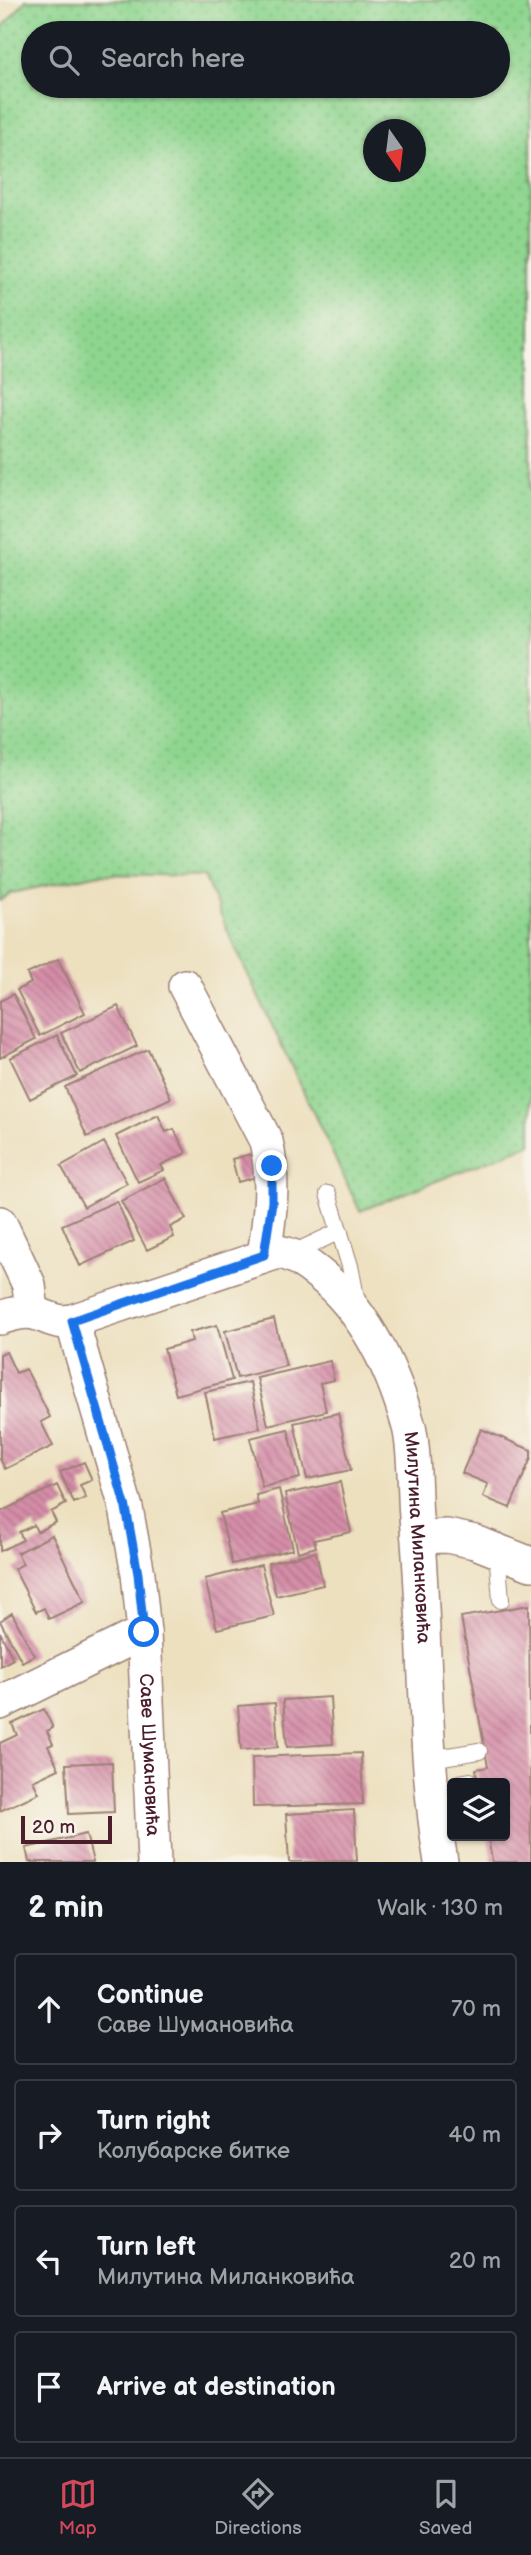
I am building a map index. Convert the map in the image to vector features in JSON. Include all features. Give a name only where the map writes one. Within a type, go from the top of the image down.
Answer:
[{"type":"street","points":[[0,1318],[32,1312],[60,1323],[72,1321],[278,1254],[272,1202],[272,1166],[266,1141],[185,986]]},
{"type":"street","points":[[0,1223],[29,1286],[32,1312]]},
{"type":"street","name":"Милутина Миланковића","points":[[278,1254],[327,1279],[359,1315],[388,1365],[409,1430],[418,1537],[449,1778]]},
{"type":"street","name":"Саве Шумановића","points":[[72,1321],[126,1508],[138,1574],[144,1632],[154,1862]]},
{"type":"street","points":[[418,1537],[447,1536],[531,1564]]},
{"type":"street","points":[[0,1703],[144,1632]]},
{"type":"street","name":"Милутина Миланковића","points":[[442,1862],[447,1803]]},
{"type":"lane","points":[[328,1194],[340,1231],[359,1315]]},
{"type":"lane","points":[[278,1254],[340,1231]]},
{"type":"lane","points":[[497,1551],[500,1600]]},
{"type":"lane","points":[[450,1778],[479,1751]]},
{"type":"green space","points":[[26,0],[531,0],[531,1144],[360,1211],[204,876],[100,874],[12,893],[0,901],[0,30]]},
{"type":"building","points":[[58,959],[85,1013],[40,1036],[17,990],[31,983],[27,974]]},
{"type":"building","points":[[13,994],[36,1039],[0,1058],[0,1001]]},
{"type":"building","points":[[118,1006],[137,1046],[80,1073],[61,1033]]},
{"type":"building","points":[[57,1035],[77,1076],[30,1099],[10,1058]]},
{"type":"building","points":[[148,1049],[171,1098],[87,1137],[65,1087]]},
{"type":"building","points":[[158,1115],[166,1132],[174,1129],[186,1153],[161,1165],[164,1170],[138,1182],[116,1136]]},
{"type":"building","points":[[104,1142],[127,1183],[84,1207],[61,1166]]},
{"type":"building","points":[[251,1154],[256,1177],[238,1182],[232,1159]]},
{"type":"building","points":[[165,1178],[186,1219],[170,1227],[174,1237],[147,1250],[121,1201]]},
{"type":"building","points":[[117,1201],[134,1241],[80,1266],[62,1225]]},
{"type":"building","points":[[274,1319],[286,1366],[237,1378],[225,1331]]},
{"type":"building","points":[[217,1325],[232,1380],[176,1395],[164,1349],[192,1341],[190,1332]]},
{"type":"building","points":[[6,1352],[16,1373],[26,1369],[50,1417],[41,1422],[53,1446],[5,1469],[0,1459],[0,1354]]},
{"type":"building","points":[[330,1361],[334,1380],[320,1383],[326,1411],[268,1425],[257,1378]]},
{"type":"building","points":[[250,1382],[260,1428],[215,1438],[205,1392]]},
{"type":"building","points":[[338,1413],[351,1470],[307,1479],[294,1423]]},
{"type":"building","points":[[288,1429],[300,1478],[262,1487],[250,1438]]},
{"type":"building","points":[[481,1429],[531,1450],[531,1458],[510,1508],[483,1497],[488,1484],[462,1473]]},
{"type":"building","points":[[84,1462],[92,1480],[80,1485],[86,1498],[74,1503],[60,1472]]},
{"type":"building","points":[[340,1482],[351,1532],[314,1540],[316,1547],[298,1552],[285,1494]]},
{"type":"building","points":[[57,1485],[66,1504],[51,1512],[56,1522],[37,1532],[34,1525],[19,1532],[23,1540],[0,1551],[0,1512]]},
{"type":"building","points":[[279,1489],[293,1549],[232,1564],[220,1513],[258,1504],[256,1495]]},
{"type":"building","points":[[52,1535],[85,1602],[49,1619],[44,1608],[36,1612],[14,1569],[23,1564],[17,1553]]},
{"type":"building","points":[[316,1552],[323,1585],[276,1596],[268,1563]]},
{"type":"building","points":[[261,1565],[274,1616],[217,1629],[205,1579]]},
{"type":"building","points":[[529,1605],[531,1862],[492,1862],[489,1841],[510,1841],[510,1778],[477,1778],[476,1769],[488,1767],[461,1617]]},
{"type":"building","points":[[12,1613],[34,1655],[22,1662],[0,1621]]},
{"type":"building","points":[[0,1632],[13,1659],[0,1666]]},
{"type":"building","points":[[330,1697],[333,1744],[287,1747],[283,1700]]},
{"type":"building","points":[[275,1703],[278,1747],[241,1750],[238,1706]]},
{"type":"building","points":[[44,1709],[53,1728],[47,1731],[53,1744],[48,1746],[59,1769],[33,1781],[39,1793],[0,1811],[0,1743],[17,1735],[12,1724]]},
{"type":"building","points":[[361,1753],[363,1804],[253,1807],[252,1757]]},
{"type":"building","points":[[112,1762],[114,1812],[69,1814],[66,1764]]},
{"type":"building","points":[[354,1810],[357,1861],[289,1862],[286,1814]]},
{"type":"building","points":[[86,1834],[93,1862],[29,1862],[26,1848]]},
{"type":"route","points":[[144,1632],[138,1574],[126,1508],[72,1321],[264,1255],[272,1202],[272,1166]]}]
